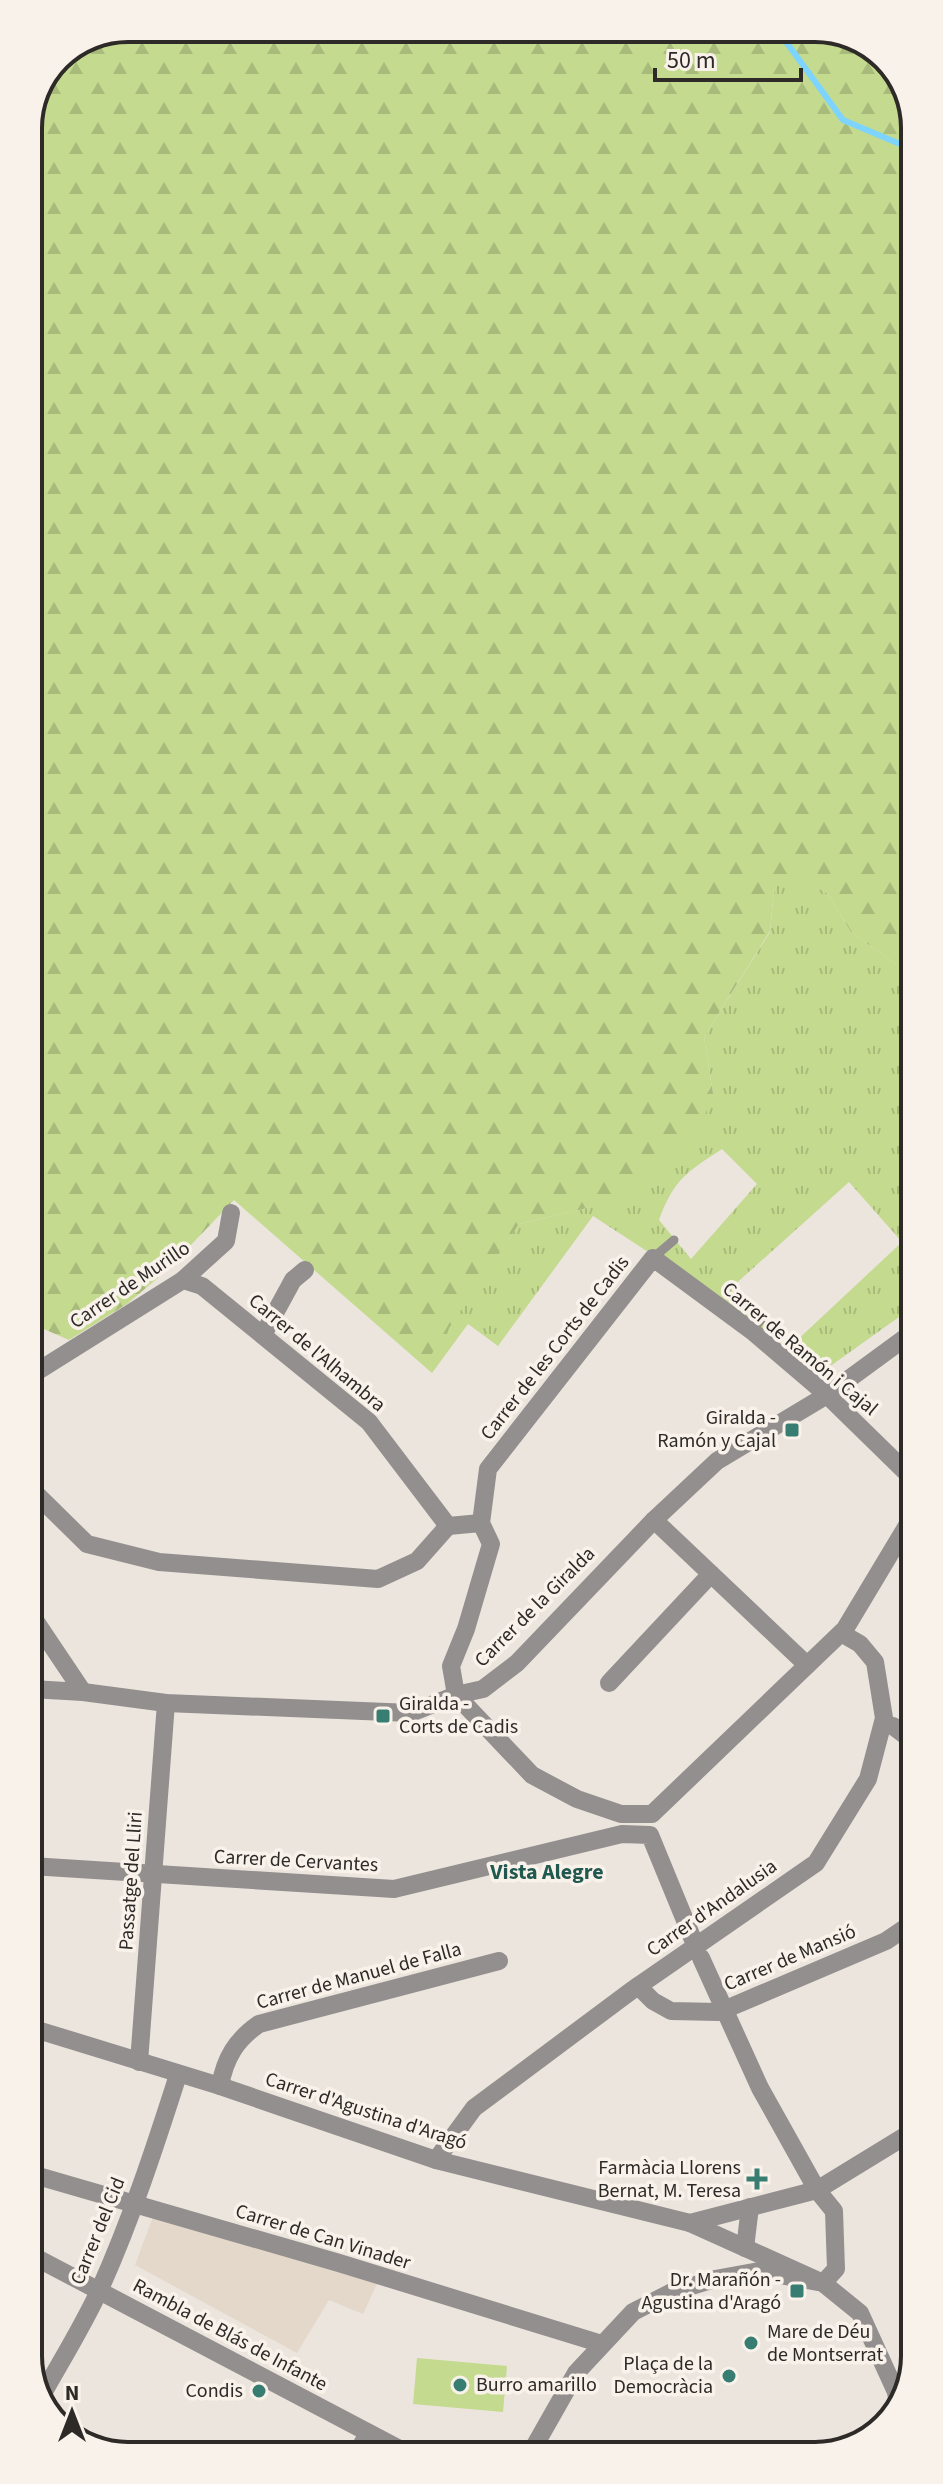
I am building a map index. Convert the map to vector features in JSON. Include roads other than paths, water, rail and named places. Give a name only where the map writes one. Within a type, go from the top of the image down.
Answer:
[{"type":"street","name":"Carrer de Murillo","points":[[42,1368],[183,1280],[226,1241],[231,1213]]},
{"type":"street","name":"Carrer de Ramón i Cajal","points":[[653,1258],[752,1331],[827,1395],[901,1467]]},
{"type":"street","name":"Carrer de les Corts de Cadis","points":[[456,1695],[451,1666],[466,1629],[491,1544],[481,1523],[488,1469],[653,1258]]},
{"type":"street","points":[[263,1335],[293,1280],[305,1270]]},
{"type":"street","name":"Carrer de l'Alhambra","points":[[183,1280],[202,1286],[369,1422],[448,1526]]},
{"type":"street","name":"Carrer de la Giralda","points":[[42,1690],[166,1703],[411,1713],[456,1695],[483,1689],[517,1663],[654,1520],[717,1461],[827,1395],[901,1341]]},
{"type":"street","points":[[42,1500],[87,1544],[159,1562],[378,1579],[417,1561],[448,1526],[481,1523]]},
{"type":"street","points":[[654,1520],[807,1665]]},
{"type":"street","points":[[456,1695],[532,1775],[577,1799],[621,1814],[652,1814],[841,1633],[901,1535]]},
{"type":"street","points":[[609,1683],[711,1574]]},
{"type":"street","points":[[42,1631],[83,1692]]},
{"type":"street","name":"Carrer d'Andalusia","points":[[436,2160],[474,2108],[638,1986],[698,1952],[816,1863],[868,1779],[884,1718],[875,1662],[860,1644],[841,1633]]},
{"type":"street","name":"Passatge del Lliri","points":[[139,2062],[166,1703]]},
{"type":"street","points":[[893,1726],[901,1732]]},
{"type":"street","name":"Carrer de Cervantes","points":[[42,1867],[394,1889],[622,1834],[650,1835],[698,1952]]},
{"type":"street","name":"Carrer de Mansió","points":[[638,1986],[653,2001],[671,2011],[719,2012],[886,1941],[901,1931]]},
{"type":"street","points":[[698,1952],[760,2088],[817,2190],[834,2211],[836,2269],[823,2283]]},
{"type":"street","name":"Carrer de Manuel de Falla","points":[[220,2086],[224,2062],[243,2035],[259,2024],[499,1961]]},
{"type":"street","name":"Carrer d'Agustina d'Aragó","points":[[42,2031],[220,2086],[436,2160],[690,2223],[823,2283]]},
{"type":"street","name":"Carrer del Cid","points":[[48,2385],[99,2291],[134,2203],[178,2075]]},
{"type":"street","name":"Carrer d'Agustina d'Aragó","points":[[690,2223],[817,2190],[901,2139]]},
{"type":"street","name":"Carrer de Can Vinader","points":[[42,2177],[602,2344]]},
{"type":"street","points":[[745,2248],[750,2207]]},
{"type":"street","name":"Rambla de Blás de Infante","points":[[42,2261],[386,2442]]},
{"type":"street","points":[[537,2442],[576,2373],[633,2312],[672,2292],[715,2279],[759,2271],[823,2283],[860,2313],[894,2388]]},
{"type":"street","points":[[363,2442],[368,2433]]},
{"type":"lane","points":[[653,1258],[674,1240]]},
{"type":"lane","points":[[752,1331],[764,1316]]},
{"type":"waterway","points":[[786,42],[843,120],[901,144]]},
{"type":"place","name":"Giralda - Ramón y Cajal","points":[[792,1430]]},
{"type":"place","name":"Giralda - Corts de Cadis","points":[[383,1716]]},
{"type":"place","name":"Farmàcia Llorens Bernat, M. Teresa","points":[[757,2179]]},
{"type":"place","name":"Dr. Marañón - Agustina d'Aragó","points":[[797,2291]]},
{"type":"place","name":"Mare de Déu de Montserrat","points":[[751,2343]]},
{"type":"place","name":"Plaça de la Democràcia","points":[[729,2376]]},
{"type":"place","name":"Burro amarillo","points":[[460,2385]]},
{"type":"place","name":"Condis","points":[[259,2391]]},
{"type":"district","name":"Vista Alegre","points":[[547,1872]]}]
